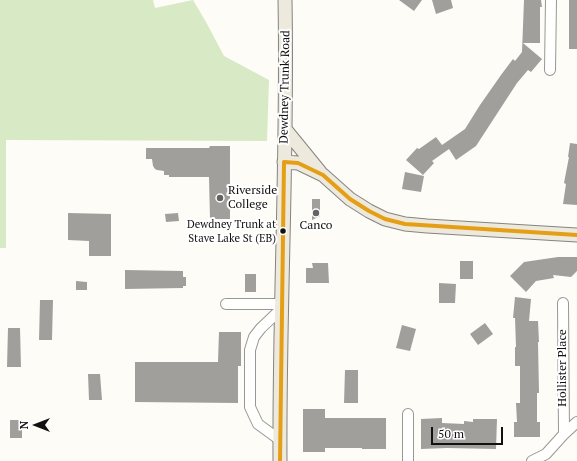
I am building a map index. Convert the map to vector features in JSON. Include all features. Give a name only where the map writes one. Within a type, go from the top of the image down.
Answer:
[{"type":"main road","name":"Dewdney Trunk Road","points":[[280,461],[286,67],[285,0]]},
{"type":"main road","points":[[285,129],[323,174],[350,199],[385,219],[405,224],[427,226],[577,235]]},
{"type":"main road","points":[[284,162],[298,163],[323,174]]},
{"type":"street","points":[[550,70],[551,0]]},
{"type":"street","name":"Hollister Place","points":[[563,303],[564,434]]},
{"type":"street","points":[[226,304],[282,306]]},
{"type":"street","points":[[280,440],[258,424],[250,407],[250,350],[254,337],[282,306]]},
{"type":"street","points":[[408,414],[408,461]]},
{"type":"street","points":[[532,461],[546,454],[577,422]]},
{"type":"green space","points":[[0,0],[153,0],[155,8],[193,0],[224,56],[269,80],[267,141],[6,140],[6,248],[0,248]]},
{"type":"building","points":[[399,0],[422,0],[414,11]]},
{"type":"building","points":[[432,0],[451,0],[453,8],[436,14]]},
{"type":"building","points":[[524,0],[541,0],[540,43],[523,43],[542,59],[531,72],[528,70],[517,83],[476,146],[456,160],[449,149],[432,161],[434,163],[423,175],[406,160],[417,148],[419,149],[436,137],[442,145],[465,129],[501,75],[513,59],[515,61],[522,52]]},
{"type":"building","points":[[569,0],[577,0],[577,49],[569,49]]},
{"type":"building","points":[[570,143],[577,144],[577,205],[563,204],[566,184],[564,183]]},
{"type":"building","name":"Riverside College","points":[[210,146],[230,146],[230,219],[210,219],[209,177],[169,177],[169,175],[164,175],[164,171],[155,169],[152,159],[146,159],[146,148],[209,148]]},
{"type":"building","points":[[405,172],[424,176],[421,192],[402,189]]},
{"type":"building","points":[[312,199],[320,199],[320,216],[312,220]]},
{"type":"building","points":[[68,213],[111,214],[111,256],[89,256],[89,241],[68,240]]},
{"type":"building","points":[[178,213],[179,221],[166,222],[165,214]]},
{"type":"building","points":[[558,257],[577,257],[577,271],[571,277],[553,275],[554,278],[536,281],[526,292],[510,276],[524,262]]},
{"type":"building","points":[[460,261],[473,261],[473,279],[460,279]]},
{"type":"building","points":[[312,263],[328,263],[329,283],[306,283],[306,268],[313,268]]},
{"type":"building","points":[[125,270],[183,271],[183,277],[186,277],[186,286],[183,286],[183,288],[125,289]]},
{"type":"building","points":[[245,274],[256,274],[256,292],[245,292]]},
{"type":"building","points":[[76,281],[87,282],[87,290],[76,290]]},
{"type":"building","points":[[439,283],[456,284],[455,303],[439,303]]},
{"type":"building","points":[[515,297],[531,299],[529,321],[538,321],[539,393],[537,393],[537,422],[540,422],[540,437],[514,437],[514,422],[517,422],[516,403],[520,403],[520,366],[515,366],[515,318],[513,318]]},
{"type":"building","points":[[40,300],[53,300],[52,340],[39,340]]},
{"type":"building","points":[[485,323],[493,334],[478,345],[470,334]]},
{"type":"building","points":[[402,325],[416,329],[410,351],[396,348]]},
{"type":"building","points":[[8,328],[20,328],[21,367],[7,367]]},
{"type":"building","points":[[219,332],[241,332],[241,366],[238,366],[238,403],[135,402],[135,362],[218,362]]},
{"type":"building","points":[[345,370],[358,370],[358,403],[344,403]]},
{"type":"building","points":[[88,374],[100,374],[102,400],[89,400]]},
{"type":"building","points":[[303,409],[325,409],[325,418],[386,418],[386,449],[325,448],[325,452],[303,452]]},
{"type":"building","points":[[442,418],[442,423],[464,424],[464,421],[473,422],[473,419],[497,419],[496,449],[421,449],[421,419]]},
{"type":"building","points":[[10,420],[22,420],[22,438],[10,438]]},
{"type":"transit line","points":[[284,162],[298,163],[323,175],[350,199],[369,211],[385,219],[405,224],[577,235]]},
{"type":"transit line","points":[[280,461],[284,162]]},
{"type":"place","name":"Riverside College","points":[[220,198]]},
{"type":"place","name":"Canco","points":[[316,213]]},
{"type":"place","name":"Dewdney Trunk at Stave Lake St (EB)","points":[[283,231]]}]
